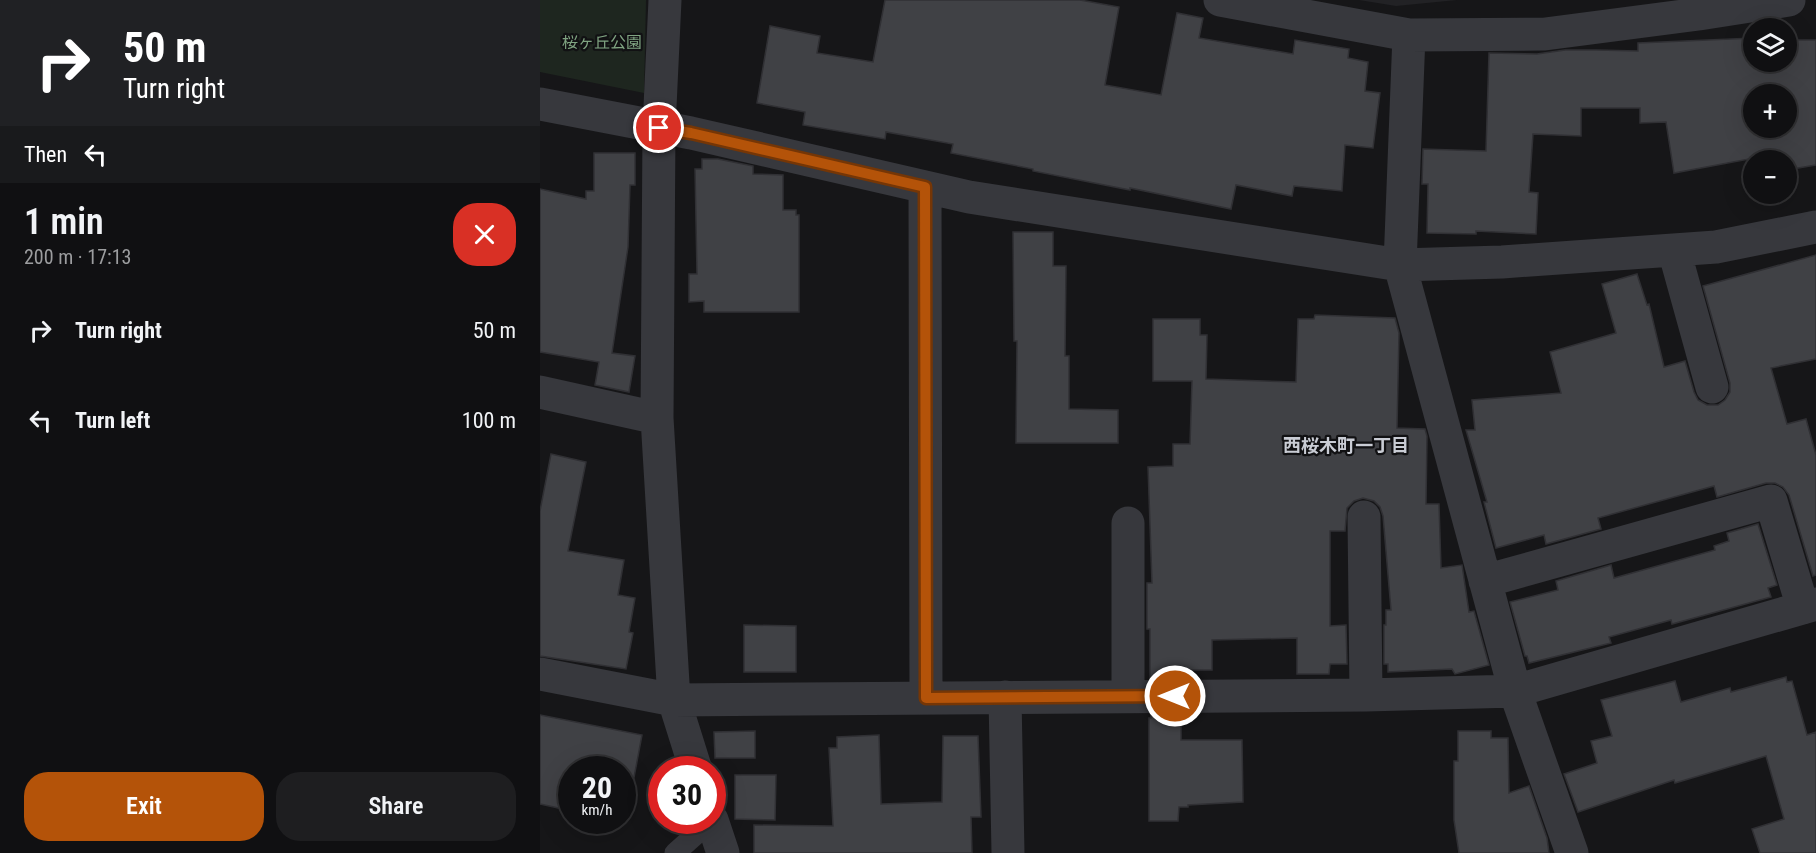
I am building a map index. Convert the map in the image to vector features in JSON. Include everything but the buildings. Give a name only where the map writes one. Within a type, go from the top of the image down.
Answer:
[{"type":"street","points":[[665,0],[659,128],[657,418],[674,700],[692,756]]},
{"type":"street","points":[[1220,0],[1409,35],[1545,34],[1789,0]]},
{"type":"street","points":[[1409,35],[1400,265],[1515,691],[1572,853]]},
{"type":"street","points":[[540,104],[691,133],[969,197],[1400,265],[1502,262],[1716,247],[1816,227]]},
{"type":"street","points":[[925,187],[926,698]]},
{"type":"street","points":[[1674,250],[1712,387]]},
{"type":"street","points":[[540,392],[657,418]]},
{"type":"street","points":[[540,674],[674,700],[1365,695],[1515,691],[1810,606],[1771,501],[1485,581]]},
{"type":"street","points":[[1364,517],[1365,695]]},
{"type":"street","points":[[1128,523],[1128,696]]},
{"type":"street","points":[[1005,697],[1008,853]]},
{"type":"street","points":[[717,834],[723,853]]},
{"type":"lane","points":[[675,853],[696,834]]},
{"type":"shaded area","points":[[1359,0],[1457,0],[1396,6]]},
{"type":"green space","name":"桜ヶ丘公園","points":[[540,0],[646,0],[644,93],[540,72]]},
{"type":"district","name":"西桜木町一丁目","points":[[1346,445]]},
{"type":"route","points":[[659,128],[691,133],[925,187],[926,698],[1175,696]]}]
